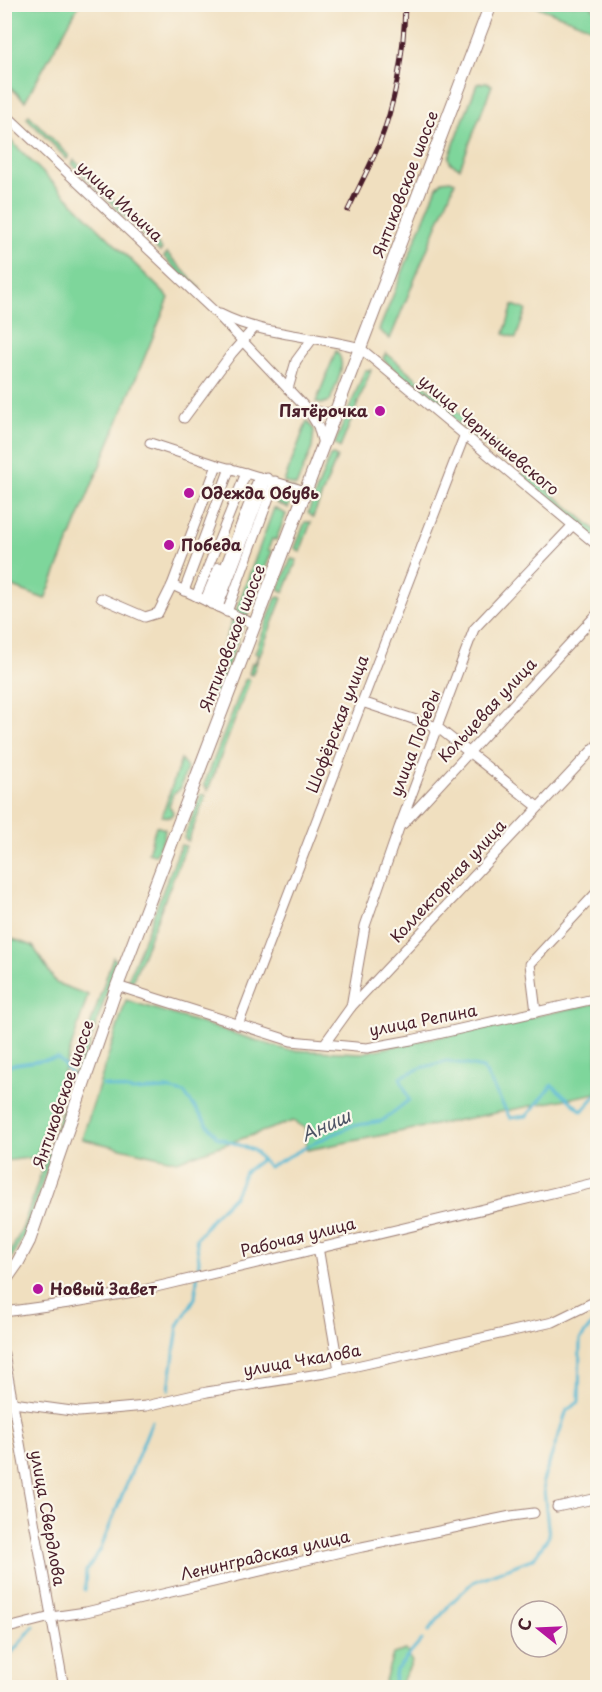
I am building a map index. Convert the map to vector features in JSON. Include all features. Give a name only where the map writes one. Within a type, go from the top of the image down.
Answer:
[{"type":"main road","name":"Янтиковское шоссе","points":[[4,1282],[29,1241],[117,986],[491,4]]},
{"type":"street","name":"улица Ильича","points":[[4,112],[215,312],[308,410],[318,426],[323,444]]},
{"type":"street","name":"улица Ильича","points":[[215,312],[255,327],[336,341],[360,348]]},
{"type":"street","points":[[184,418],[255,327]]},
{"type":"street","points":[[288,389],[296,362],[313,338]]},
{"type":"street","name":"улица Чернышевского","points":[[360,348],[597,546]]},
{"type":"street","points":[[308,410],[326,413],[336,411]]},
{"type":"street","name":"Шофёрская улица","points":[[238,1025],[465,434]]},
{"type":"street","points":[[150,443],[195,524],[238,553]]},
{"type":"street","points":[[101,598],[145,616],[158,613],[195,524],[230,468]]},
{"type":"street","points":[[230,468],[305,491]]},
{"type":"street","points":[[184,591],[230,468]]},
{"type":"street","points":[[195,524],[234,499],[259,478]]},
{"type":"street","points":[[184,591],[195,524],[259,478]]},
{"type":"street","points":[[238,553],[232,532],[259,478]]},
{"type":"street","points":[[184,591],[238,553],[259,478]]},
{"type":"street","points":[[238,553],[259,478]]},
{"type":"street","points":[[238,553],[259,478]]},
{"type":"street","points":[[195,524],[234,499]]},
{"type":"street","points":[[234,499],[224,524],[238,553]]},
{"type":"street","points":[[234,499],[238,553]]},
{"type":"street","points":[[234,499],[238,553]]},
{"type":"street","points":[[195,524],[224,524],[232,532],[255,625]]},
{"type":"street","points":[[195,524],[238,553]]},
{"type":"street","points":[[195,524],[238,553]]},
{"type":"street","points":[[195,524],[238,553]]},
{"type":"street","points":[[195,524],[238,553]]},
{"type":"street","points":[[195,524],[238,553]]},
{"type":"street","points":[[195,524],[238,553]]},
{"type":"street","points":[[195,524],[238,553]]},
{"type":"street","points":[[195,524],[238,553]]},
{"type":"street","points":[[195,524],[238,553]]},
{"type":"street","points":[[224,524],[238,553]]},
{"type":"street","name":"улица Победы","points":[[351,1006],[365,926],[399,828],[474,629],[573,525]]},
{"type":"street","name":"Кольцевая улица","points":[[399,828],[597,613]]},
{"type":"street","points":[[362,702],[437,727],[538,807]]},
{"type":"street","name":"Коллекторная улица","points":[[325,1043],[351,1006],[597,744]]},
{"type":"street","points":[[536,1012],[530,964],[597,891]]},
{"type":"street","name":"улица Репина","points":[[117,986],[291,1041],[367,1048],[597,998]]},
{"type":"street","name":"Рабочая улица","points":[[4,1312],[69,1304],[139,1291],[597,1182]]},
{"type":"street","points":[[318,1247],[339,1370]]},
{"type":"street","name":"улица Чкалова","points":[[9,1404],[79,1412],[146,1406],[207,1392],[339,1370],[554,1322],[597,1300]]},
{"type":"street","name":"улица Свердлова","points":[[4,1354],[9,1404],[64,1688]]},
{"type":"street","points":[[557,1507],[597,1498]]},
{"type":"street","name":"Ленинградская улица","points":[[4,1629],[363,1547],[534,1513]]},
{"type":"green space","points":[[4,5],[79,5],[25,101],[5,82]]},
{"type":"green space","points":[[591,5],[597,13],[597,30],[535,6]]},
{"type":"green space","points":[[486,82],[492,85],[460,168],[450,163],[449,157],[477,84]]},
{"type":"green space","points":[[29,115],[69,156],[67,159],[27,118]]},
{"type":"green space","points":[[5,135],[169,298],[45,599],[5,584]]},
{"type":"green space","points":[[74,160],[162,249],[160,252],[72,164]]},
{"type":"green space","points":[[442,181],[455,182],[390,339],[379,330],[437,187]]},
{"type":"green space","points":[[167,253],[200,288],[197,290],[164,257]]},
{"type":"green space","points":[[513,305],[526,310],[516,338],[504,334]]},
{"type":"green space","points":[[336,351],[341,362],[340,375],[330,401],[321,404],[316,402]]},
{"type":"green space","points":[[386,353],[509,455],[503,461],[384,360]]},
{"type":"green space","points":[[365,370],[371,370],[340,448],[335,444]]},
{"type":"green space","points":[[307,421],[314,430],[312,448],[296,486],[284,482]]},
{"type":"green space","points":[[330,456],[337,457],[313,517],[308,513]]},
{"type":"green space","points":[[525,471],[597,531],[597,541],[520,476]]},
{"type":"green space","points":[[283,486],[295,490],[288,508],[276,503]]},
{"type":"green space","points":[[274,508],[286,514],[276,540],[272,539],[268,550],[272,551],[217,693],[203,700]]},
{"type":"green space","points":[[305,522],[311,522],[300,552],[295,548]]},
{"type":"green space","points":[[291,559],[297,560],[284,592],[279,589]]},
{"type":"green space","points":[[276,598],[282,598],[252,675],[249,674],[252,663],[255,663],[258,655],[255,653]]},
{"type":"green space","points":[[247,679],[250,680],[208,790],[204,785]]},
{"type":"green space","points":[[181,759],[187,768],[180,789],[173,794],[169,806],[173,812],[171,817],[162,816]]},
{"type":"green space","points":[[201,795],[206,795],[188,841],[184,838]]},
{"type":"green space","points":[[156,826],[165,829],[164,837],[155,855],[148,853]]},
{"type":"green space","points":[[181,845],[186,846],[130,987],[126,985]]},
{"type":"green space","points":[[4,936],[33,946],[56,983],[88,995],[36,1157],[5,1161]]},
{"type":"green space","points":[[113,957],[116,965],[25,1234],[5,1269],[5,1263],[23,1227]]},
{"type":"green space","points":[[126,1000],[287,1050],[362,1053],[597,1003],[597,1093],[307,1150],[305,1128],[293,1121],[177,1161],[82,1139]]},
{"type":"green space","points":[[406,1650],[412,1662],[399,1687],[383,1687],[393,1654]]},
{"type":"waterway","name":"Аниш","points":[[4,1066],[58,1058],[72,1075]]},
{"type":"waterway","name":"Аниш","points":[[103,1085],[132,1091],[167,1089],[184,1093],[217,1137],[253,1150],[269,1167],[352,1126],[382,1121],[409,1100],[400,1077],[447,1061],[483,1068],[510,1118],[527,1116],[552,1085],[582,1111],[598,1093]]},
{"type":"waterway","points":[[169,1389],[178,1326],[195,1298],[199,1260],[196,1239],[235,1195],[245,1172],[262,1159]]},
{"type":"waterway","points":[[428,1632],[450,1604],[473,1582],[534,1558],[549,1536],[543,1481],[567,1410],[579,1402],[580,1340],[598,1316]]},
{"type":"waterway","points":[[85,1590],[86,1571],[100,1550],[152,1421]]},
{"type":"waterway","points":[[4,1662],[34,1626]]},
{"type":"waterway","points":[[393,1688],[396,1670],[422,1640]]},
{"type":"railway","points":[[348,210],[378,147],[390,112],[401,58],[405,4]]},
{"type":"place","name":"Пятёрочка","points":[[380,411]]},
{"type":"place","name":"Одежда Обувь","points":[[189,493]]},
{"type":"place","name":"Победа","points":[[169,545]]},
{"type":"place","name":"Новый Завет","points":[[38,1289]]}]
